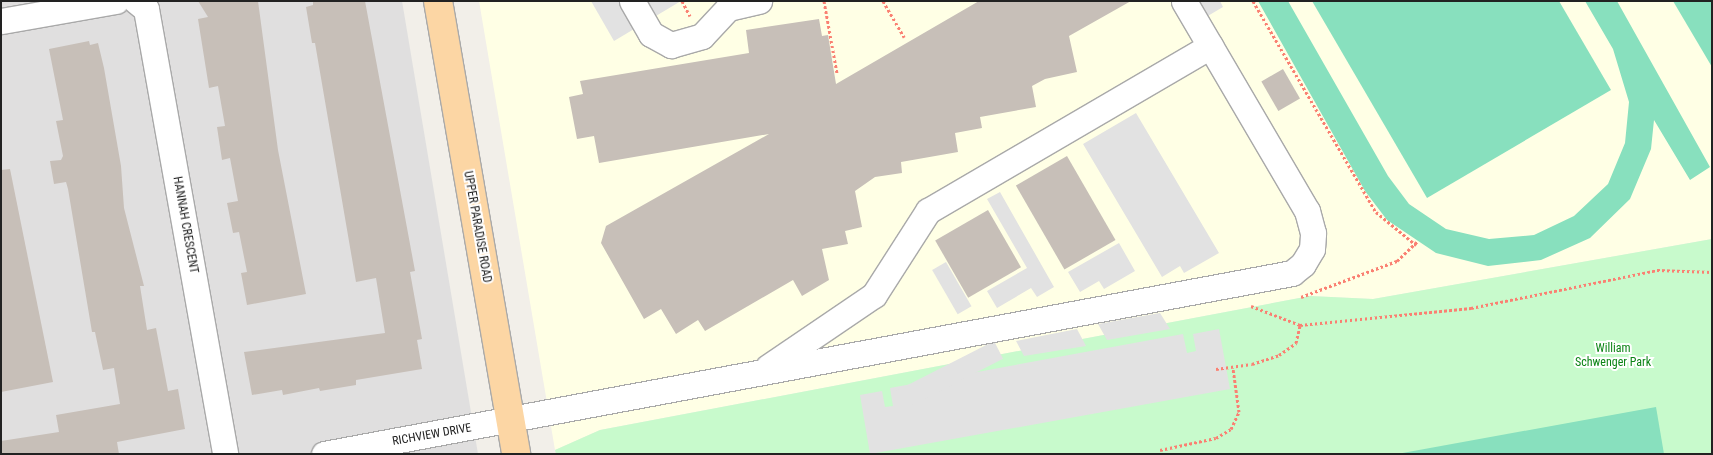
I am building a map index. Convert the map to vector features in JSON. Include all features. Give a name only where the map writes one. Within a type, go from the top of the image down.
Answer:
[{"type":"main road","name":"UPPER PARADISE ROAD","points":[[438,1],[516,454]]},
{"type":"street","points":[[1,21],[116,1]]},
{"type":"street","name":"HANNAH CRESCENT","points":[[136,1],[146,9],[225,454]]},
{"type":"street","points":[[632,1],[651,34],[671,45],[702,36],[728,8],[760,1]]},
{"type":"street","name":"RICHVIEW DRIVE","points":[[324,454],[510,421],[1292,273],[1306,261],[1313,244],[1311,221],[1184,1]]},
{"type":"street","points":[[760,373],[874,295],[928,211],[1210,46]]},
{"type":"path","points":[[824,1],[837,74]]},
{"type":"path","points":[[883,1],[904,37]]},
{"type":"path","points":[[1253,1],[1376,212],[1417,243],[1398,261],[1301,297],[1284,294],[1270,278]]},
{"type":"path","points":[[1224,287],[1243,303],[1300,325],[1471,308],[1657,270],[1712,272]]},
{"type":"path","points":[[1216,369],[1233,368],[1279,355],[1296,342],[1300,325]]},
{"type":"path","points":[[1160,450],[1216,438],[1231,428],[1239,412],[1233,368]]},
{"type":"shaded area","points":[[1,1],[402,1],[478,454],[1,454]]},
{"type":"shaded area","points":[[479,1],[1712,1],[1712,239],[1373,299],[1310,296],[600,430],[555,450]]},
{"type":"shaded area","points":[[591,1],[681,1],[614,41]]},
{"type":"shaded area","points":[[1197,1],[1220,1],[1223,7],[1206,17]]},
{"type":"shaded area","points":[[1136,113],[1219,253],[1184,273],[1180,266],[1162,277],[1083,144]]},
{"type":"shaded area","points":[[1000,192],[1054,287],[1037,297],[1031,288],[997,308],[987,291],[1027,268],[987,199]]},
{"type":"shaded area","points":[[1119,243],[1135,271],[1104,289],[1099,281],[1080,292],[1068,272]]},
{"type":"shaded area","points":[[946,262],[972,306],[958,314],[932,270]]},
{"type":"shaded area","points":[[1160,313],[1170,329],[1107,340],[1098,324]]},
{"type":"shaded area","points":[[1077,329],[1086,346],[1024,356],[1016,341]]},
{"type":"shaded area","points":[[1219,329],[1230,389],[870,454],[860,395],[882,391],[885,407],[893,406],[890,388],[1183,334],[1187,353],[1196,351],[1193,334]]},
{"type":"shaded area","points":[[994,341],[1003,359],[901,411],[892,393]]},
{"type":"green space","points":[[1258,1],[1288,1],[1388,176],[1409,204],[1446,229],[1489,239],[1534,235],[1574,216],[1608,184],[1625,143],[1629,102],[1613,49],[1585,1],[1617,1],[1710,167],[1690,180],[1654,120],[1651,149],[1630,199],[1590,238],[1541,260],[1488,266],[1436,253],[1387,220],[1365,191]]},
{"type":"green space","points":[[1312,1],[1559,1],[1611,90],[1427,198]]},
{"type":"green space","points":[[1673,1],[1712,1],[1712,67]]},
{"type":"green space","name":"William Schwenger Park","points":[[1712,239],[1712,454],[556,454],[555,450],[600,430],[1310,296],[1373,299]]},
{"type":"green space","points":[[1656,407],[1664,454],[1397,454]]},
{"type":"building","points":[[198,1],[258,1],[278,150],[306,294],[247,305],[241,273],[247,272],[239,232],[233,233],[227,203],[238,201],[230,158],[222,160],[217,127],[225,126],[218,86],[209,88],[198,19],[208,17]]},
{"type":"building","points":[[313,1],[365,1],[415,271],[410,272],[422,339],[417,340],[422,369],[356,380],[356,385],[320,391],[319,388],[283,395],[282,390],[252,395],[244,352],[385,333],[376,278],[356,282],[315,43],[312,43],[306,7],[313,5]]},
{"type":"building","points":[[979,1],[1131,1],[1069,36],[1077,72],[1045,79],[1032,86],[1036,107],[980,117],[982,128],[955,133],[958,152],[901,162],[902,173],[875,177],[855,191],[862,227],[845,231],[848,244],[822,249],[829,280],[802,296],[793,280],[705,331],[698,320],[676,334],[661,309],[644,319],[601,243],[606,226],[769,134],[599,163],[594,136],[577,139],[569,97],[583,94],[580,81],[749,53],[746,30],[819,19],[822,36],[828,35],[836,84]]},
{"type":"building","points":[[89,41],[90,45],[98,43],[104,68],[121,166],[124,208],[144,286],[140,286],[147,330],[156,328],[168,391],[178,389],[185,429],[117,442],[119,454],[1,454],[1,441],[59,432],[56,415],[120,404],[114,368],[103,370],[95,332],[92,332],[66,182],[54,184],[50,161],[61,160],[63,156],[56,121],[63,120],[49,49]]},
{"type":"building","points":[[1283,69],[1300,98],[1278,111],[1261,82]]},
{"type":"building","points":[[1067,156],[1116,240],[1064,270],[1016,186]]},
{"type":"building","points":[[10,169],[53,382],[1,392],[1,170]]},
{"type":"building","points":[[988,210],[1021,267],[968,298],[935,240]]}]
